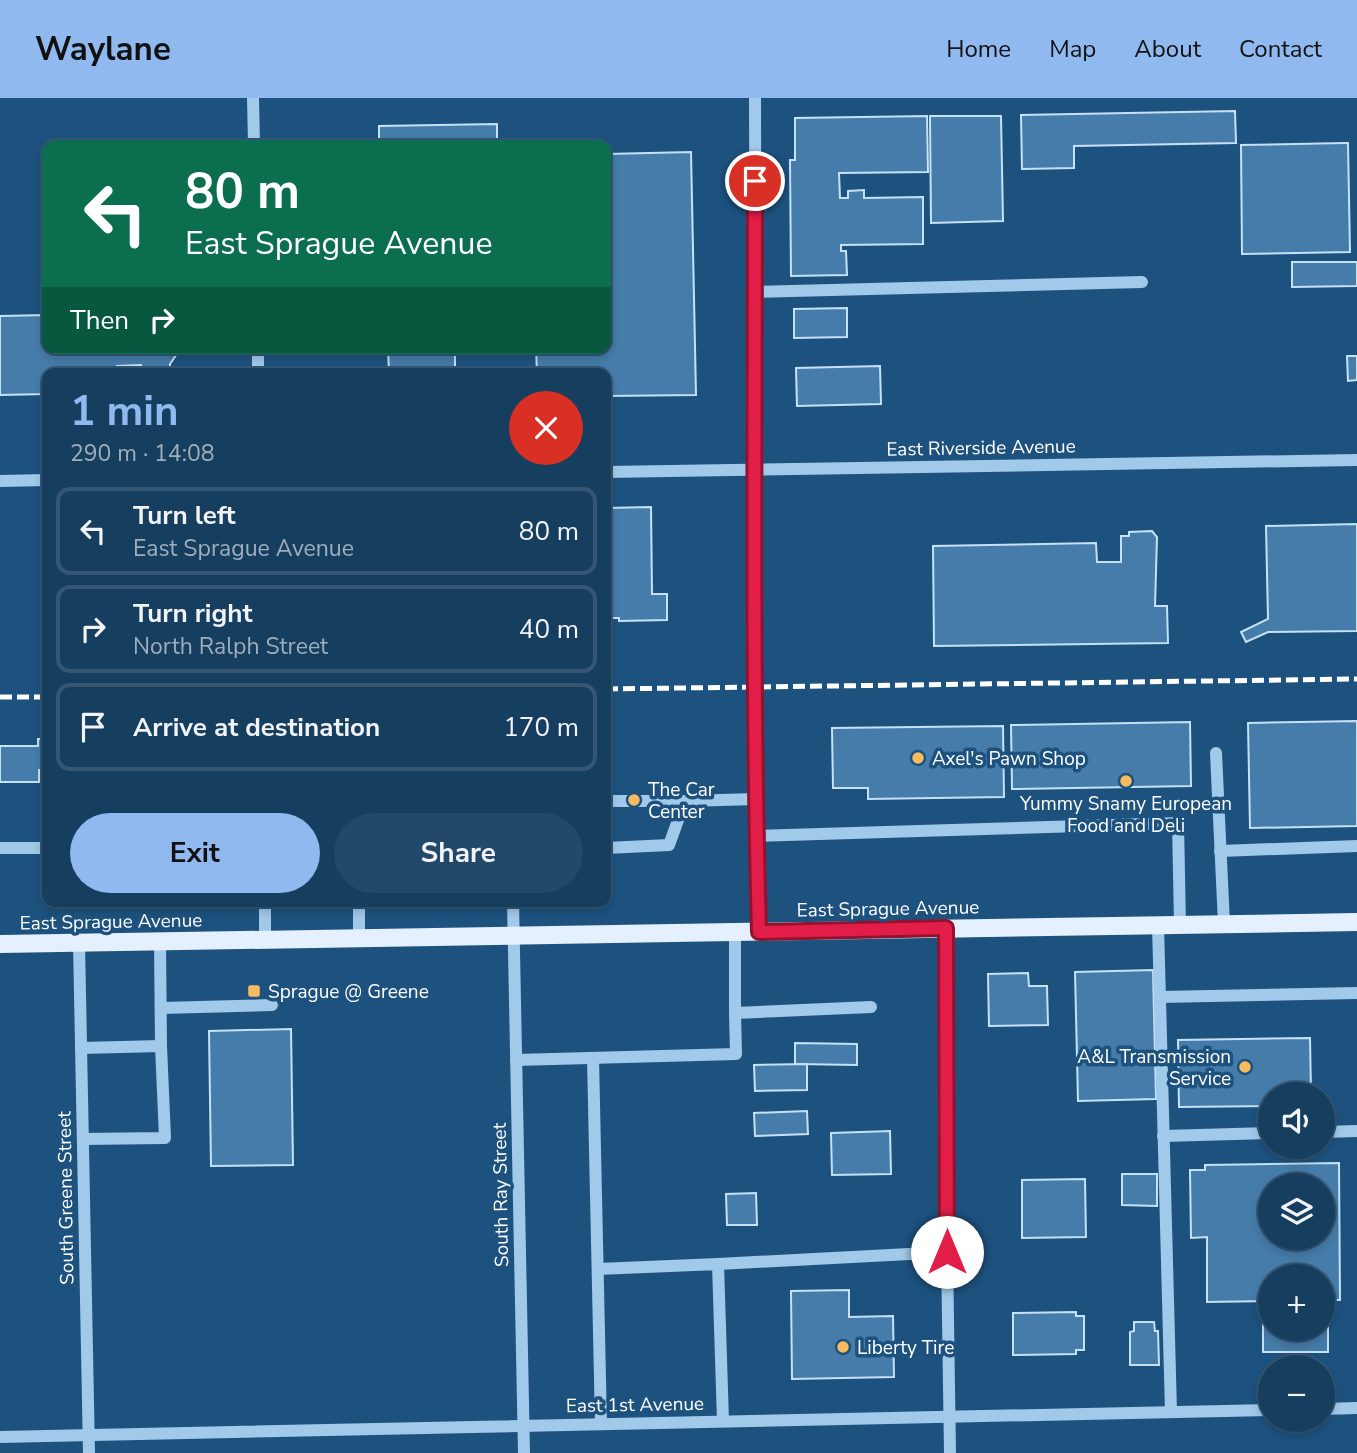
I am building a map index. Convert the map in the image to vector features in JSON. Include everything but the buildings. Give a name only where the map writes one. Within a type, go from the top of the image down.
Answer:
[{"type":"main road","name":"East Sprague Avenue","points":[[0,944],[1357,922]]},
{"type":"street","points":[[253,98],[254,140]]},
{"type":"street","points":[[755,98],[756,470],[753,687],[759,932]]},
{"type":"street","points":[[755,292],[1142,282]]},
{"type":"street","name":"East Riverside Avenue","points":[[611,472],[1357,460]]},
{"type":"street","points":[[0,481],[42,480]]},
{"type":"street","points":[[1216,753],[1224,924]]},
{"type":"street","points":[[611,801],[756,799]]},
{"type":"street","points":[[611,848],[669,845],[685,801]]},
{"type":"street","points":[[756,835],[1178,823],[1180,925]]},
{"type":"street","points":[[1220,851],[1357,846]]},
{"type":"street","points":[[0,848],[42,848]]},
{"type":"street","points":[[265,907],[265,938]]},
{"type":"street","points":[[359,907],[359,938]]},
{"type":"street","name":"South Ray Street","points":[[513,907],[524,1453]]},
{"type":"street","points":[[1158,925],[1171,1412]]},
{"type":"street","points":[[946,928],[950,1453]]},
{"type":"street","points":[[516,1060],[736,1054],[735,932]]},
{"type":"street","points":[[83,1139],[165,1138],[160,941]]},
{"type":"street","name":"South Greene Street","points":[[79,943],[89,1453]]},
{"type":"street","points":[[1160,997],[1357,993]]},
{"type":"street","points":[[161,1008],[272,1005]]},
{"type":"street","points":[[736,1013],[871,1007]]},
{"type":"street","points":[[81,1048],[161,1046]]},
{"type":"street","points":[[593,1058],[601,1424]]},
{"type":"street","points":[[1335,1132],[1357,1131]]},
{"type":"street","points":[[1163,1136],[1258,1133]]},
{"type":"street","points":[[598,1269],[947,1252]]},
{"type":"street","points":[[718,1264],[723,1421]]},
{"type":"street","points":[[1335,1409],[1357,1408]]},
{"type":"street","name":"East 1st Avenue","points":[[0,1437],[1258,1410]]},
{"type":"railway","points":[[611,689],[1357,679]]},
{"type":"railway","points":[[0,697],[42,697]]},
{"type":"place","name":"Axel's Pawn Shop","points":[[918,758]]},
{"type":"place","name":"Yummy Snamy European Food and Deli","points":[[1126,781]]},
{"type":"place","name":"The Car Center","points":[[634,800]]},
{"type":"place","name":"Sprague @ Greene","points":[[254,991]]},
{"type":"place","name":"A&L Transmission Service","points":[[1245,1067]]},
{"type":"place","name":"Liberty Tire","points":[[843,1347]]},
{"type":"route","points":[[755,181],[756,470],[753,687],[759,932],[946,928],[947,1252]]}]
